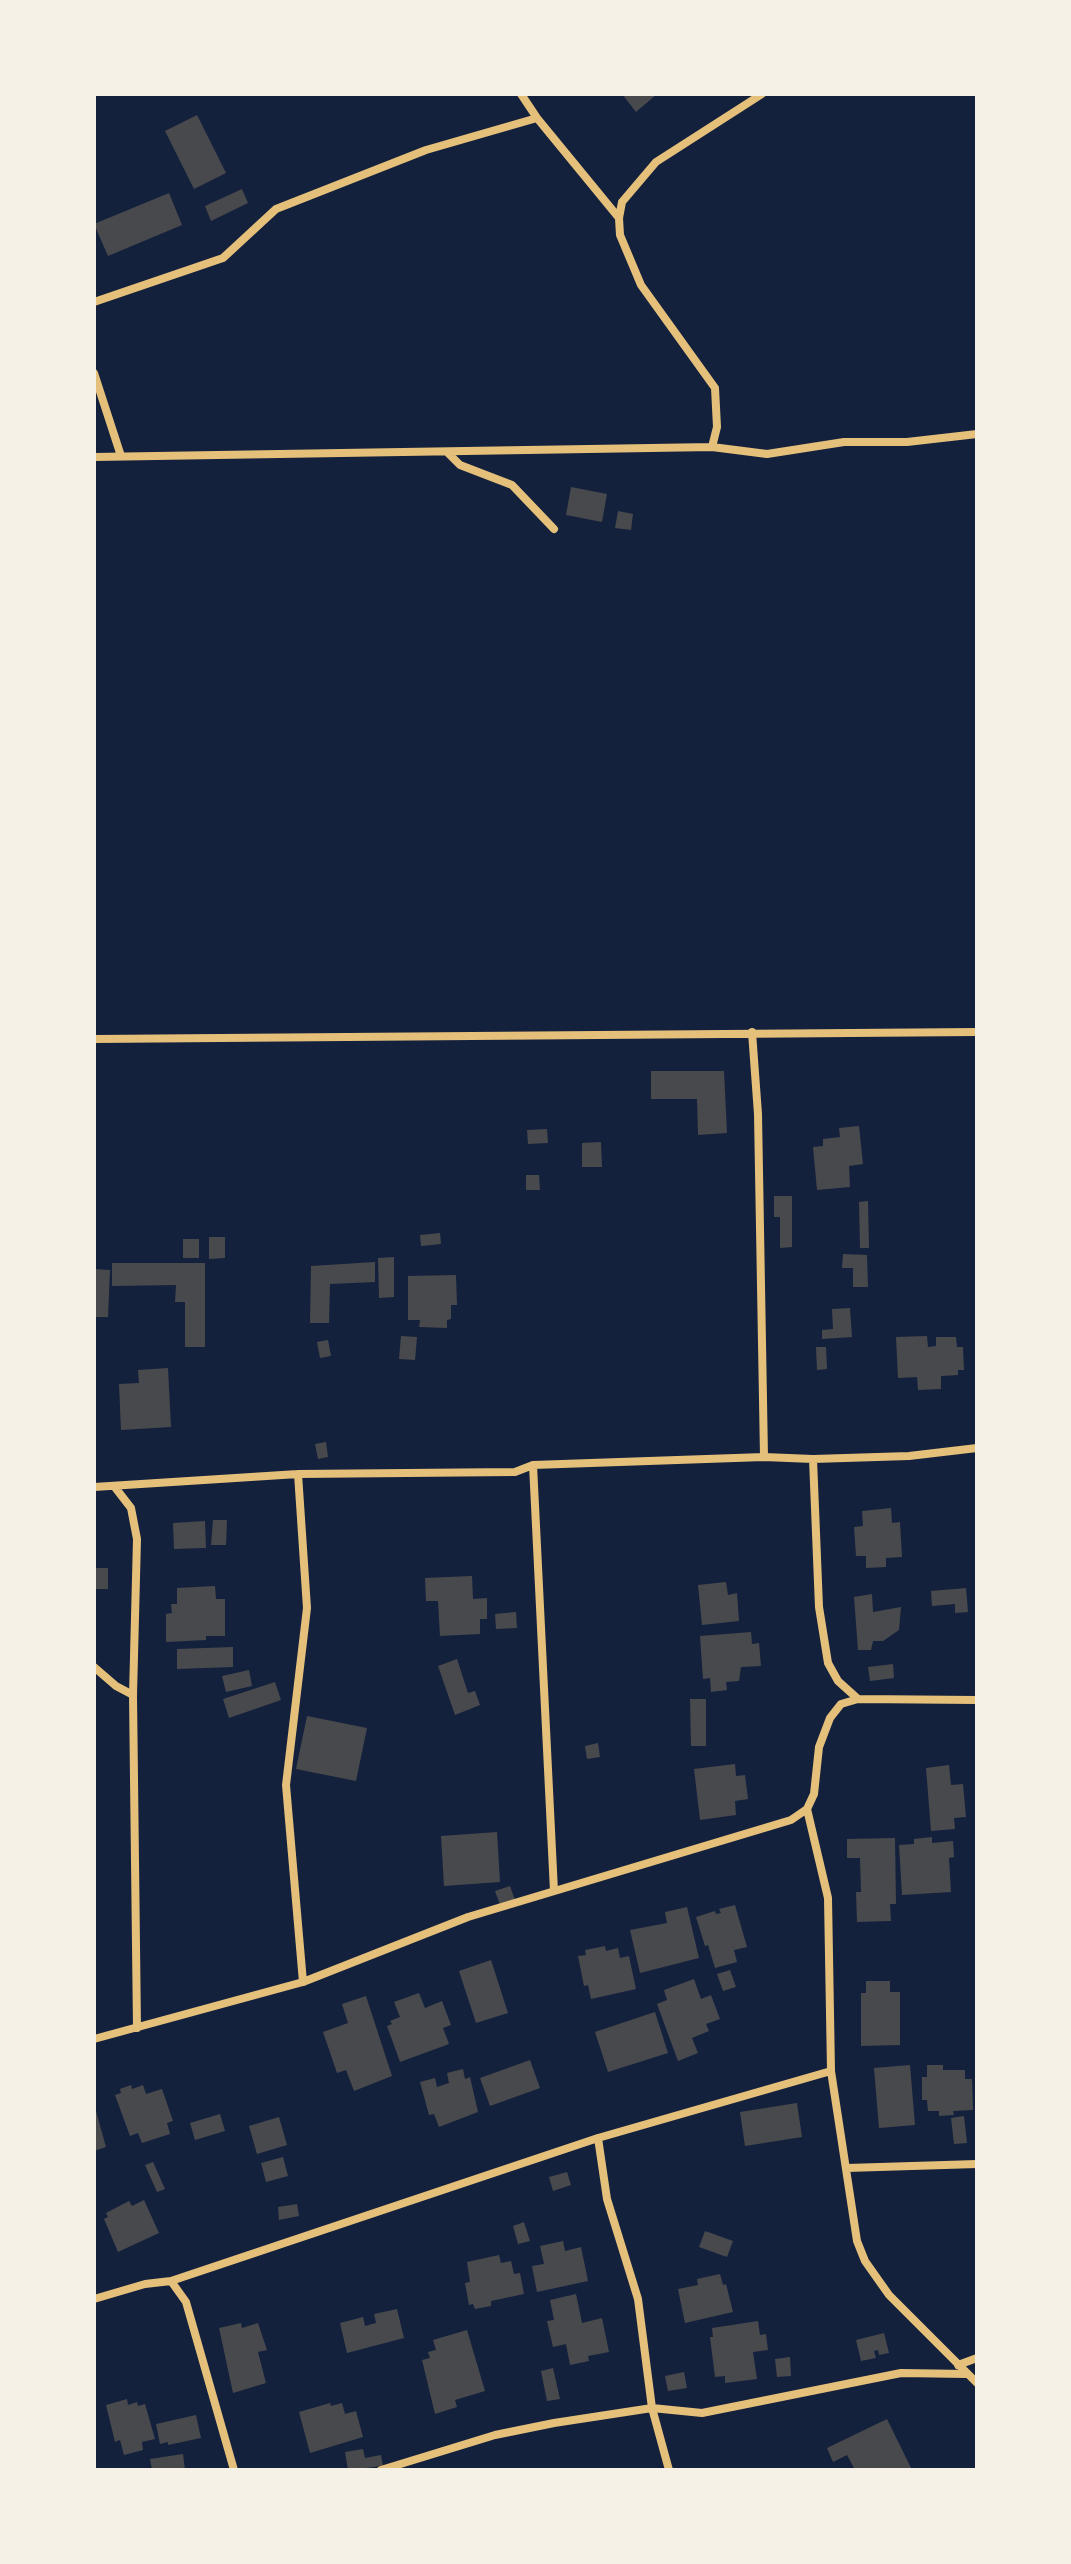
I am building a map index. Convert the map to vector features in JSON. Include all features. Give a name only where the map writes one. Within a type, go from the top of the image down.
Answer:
[{"type":"street","points":[[521,94],[619,218]]},
{"type":"street","points":[[712,447],[717,427],[715,388],[641,285],[620,235],[619,218],[622,202],[656,162],[762,94]]},
{"type":"street","points":[[94,302],[223,258],[276,209],[426,150],[537,118]]},
{"type":"street","points":[[94,373],[121,456]]},
{"type":"street","points":[[94,457],[712,447],[767,454],[844,442],[907,442],[977,434]]},
{"type":"street","points":[[447,452],[460,465],[512,485],[554,529]]},
{"type":"street","points":[[752,1032],[758,1114],[764,1457]]},
{"type":"street","points":[[94,1039],[977,1032]]},
{"type":"street","points":[[94,1487],[298,1474],[515,1472],[533,1465],[764,1457],[909,1456],[977,1448]]},
{"type":"street","points":[[813,1459],[819,1607],[828,1663],[838,1681],[858,1699]]},
{"type":"street","points":[[533,1465],[554,1891]]},
{"type":"street","points":[[298,1474],[307,1608],[286,1785],[303,1982]]},
{"type":"street","points":[[114,1486],[131,1508],[137,1539],[133,1695],[137,2028]]},
{"type":"street","points":[[94,1667],[116,1686],[133,1695]]},
{"type":"street","points":[[838,1681],[841,1704]]},
{"type":"street","points":[[94,2039],[303,1982],[468,1917],[791,1820],[807,1809],[814,1794],[819,1747],[830,1718],[841,1704],[858,1699],[977,1700]]},
{"type":"street","points":[[807,1809],[828,1898],[831,2071],[857,2241],[865,2261],[889,2295],[977,2383]]},
{"type":"street","points":[[94,2299],[145,2284],[171,2281],[598,2138],[831,2071]]},
{"type":"street","points":[[598,2138],[607,2199],[638,2299],[652,2408],[669,2470]]},
{"type":"street","points":[[847,2168],[977,2164]]},
{"type":"street","points":[[171,2281],[186,2302],[234,2470]]},
{"type":"street","points":[[958,2365],[977,2358]]},
{"type":"street","points":[[381,2470],[495,2435],[652,2408],[702,2413],[901,2373],[967,2374]]},
{"type":"building","points":[[622,94],[657,94],[636,112]]},
{"type":"building","points":[[197,115],[226,173],[194,189],[165,131]]},
{"type":"building","points":[[242,189],[248,203],[211,221],[205,206]]},
{"type":"building","points":[[169,193],[182,225],[108,256],[94,224]]},
{"type":"building","points":[[571,487],[607,494],[602,522],[566,515]]},
{"type":"building","points":[[618,511],[633,514],[631,530],[615,528]]},
{"type":"building","points":[[651,1071],[724,1071],[727,1133],[698,1135],[697,1099],[651,1099]]},
{"type":"building","points":[[859,1126],[863,1164],[849,1166],[850,1187],[817,1190],[813,1147],[823,1146],[823,1139],[840,1137],[839,1128]]},
{"type":"building","points":[[547,1129],[548,1143],[528,1144],[527,1130]]},
{"type":"building","points":[[601,1142],[602,1167],[582,1167],[582,1143]]},
{"type":"building","points":[[526,1175],[539,1175],[540,1190],[526,1190]]},
{"type":"building","points":[[774,1196],[792,1196],[792,1247],[780,1248],[780,1217],[774,1217]]},
{"type":"building","points":[[868,1201],[869,1248],[860,1248],[859,1202]]},
{"type":"building","points":[[440,1233],[441,1244],[421,1246],[420,1235]]},
{"type":"building","points":[[209,1237],[225,1237],[225,1258],[209,1259]]},
{"type":"building","points":[[183,1239],[199,1239],[199,1258],[183,1258]]},
{"type":"building","points":[[843,1254],[867,1255],[868,1287],[853,1287],[853,1268],[842,1268]]},
{"type":"building","points":[[394,1257],[394,1297],[379,1298],[378,1258]]},
{"type":"building","points":[[375,1262],[375,1282],[330,1284],[329,1323],[310,1323],[311,1266]]},
{"type":"building","points":[[112,1263],[205,1263],[205,1347],[185,1347],[185,1302],[175,1302],[176,1285],[112,1286]]},
{"type":"building","points":[[94,1269],[110,1270],[108,1317],[94,1317]]},
{"type":"building","points":[[456,1275],[457,1305],[451,1305],[447,1328],[419,1327],[420,1320],[408,1320],[408,1276]]},
{"type":"building","points":[[850,1308],[852,1337],[822,1339],[822,1330],[833,1329],[832,1309]]},
{"type":"building","points":[[401,1336],[417,1337],[415,1360],[399,1359]]},
{"type":"building","points":[[927,1336],[928,1347],[936,1346],[936,1337],[956,1337],[957,1347],[963,1347],[964,1370],[958,1370],[958,1375],[941,1376],[941,1389],[918,1390],[917,1377],[898,1378],[896,1337]]},
{"type":"building","points":[[328,1340],[331,1356],[320,1358],[317,1342]]},
{"type":"building","points":[[816,1347],[826,1347],[827,1369],[817,1370]]},
{"type":"building","points":[[168,1368],[171,1427],[121,1430],[119,1384],[139,1383],[138,1370]]},
{"type":"building","points":[[326,1442],[328,1457],[318,1459],[315,1444]]},
{"type":"building","points":[[891,1508],[892,1523],[900,1522],[902,1557],[886,1558],[886,1567],[866,1568],[866,1556],[856,1556],[854,1527],[863,1526],[862,1511]]},
{"type":"building","points":[[213,1520],[227,1520],[226,1545],[211,1545]]},
{"type":"building","points":[[205,1521],[206,1548],[174,1549],[173,1523]]},
{"type":"building","points":[[94,1568],[108,1568],[108,1589],[94,1589]]},
{"type":"building","points":[[472,1576],[473,1599],[487,1598],[487,1619],[480,1619],[480,1634],[440,1636],[438,1601],[426,1601],[425,1578]]},
{"type":"building","points":[[726,1582],[728,1595],[737,1593],[739,1621],[702,1625],[698,1585]]},
{"type":"building","points":[[215,1586],[216,1599],[225,1599],[225,1636],[166,1642],[166,1614],[172,1613],[171,1604],[177,1604],[177,1588]]},
{"type":"building","points":[[966,1588],[968,1612],[955,1613],[955,1604],[932,1606],[931,1591]]},
{"type":"building","points":[[872,1594],[873,1612],[901,1607],[899,1630],[883,1641],[873,1641],[871,1650],[858,1650],[854,1597]]},
{"type":"building","points":[[516,1612],[517,1628],[496,1629],[495,1614]]},
{"type":"building","points":[[751,1632],[752,1644],[759,1643],[761,1666],[741,1667],[739,1681],[726,1682],[727,1690],[711,1692],[710,1678],[703,1679],[700,1636]]},
{"type":"building","points":[[233,1647],[233,1667],[177,1669],[177,1649]]},
{"type":"building","points":[[457,1659],[468,1693],[475,1691],[480,1705],[455,1715],[438,1666]]},
{"type":"building","points":[[893,1664],[894,1678],[870,1681],[868,1667]]},
{"type":"building","points":[[249,1670],[252,1686],[226,1692],[222,1676]]},
{"type":"building","points":[[275,1682],[281,1700],[229,1718],[223,1699]]},
{"type":"building","points":[[690,1699],[706,1699],[706,1746],[691,1746]]},
{"type":"building","points":[[307,1716],[367,1728],[356,1781],[296,1769]]},
{"type":"building","points":[[598,1743],[600,1757],[587,1759],[585,1746]]},
{"type":"building","points":[[735,1764],[736,1776],[745,1775],[748,1799],[735,1801],[736,1815],[700,1820],[694,1769]]},
{"type":"building","points":[[949,1765],[951,1785],[963,1784],[966,1817],[954,1818],[955,1829],[931,1831],[926,1768]]},
{"type":"building","points":[[497,1832],[500,1882],[444,1886],[441,1836]]},
{"type":"building","points":[[932,1837],[932,1843],[953,1841],[954,1857],[949,1858],[951,1892],[902,1895],[899,1845],[914,1844],[914,1839]]},
{"type":"building","points":[[895,1838],[896,1904],[890,1904],[891,1921],[857,1922],[856,1892],[861,1892],[860,1858],[847,1858],[847,1839]]},
{"type":"building","points":[[510,1886],[515,1900],[500,1905],[495,1891]]},
{"type":"building","points":[[735,1905],[747,1947],[734,1950],[737,1962],[715,1968],[696,1917],[715,1911],[716,1914],[721,1913],[719,1909]]},
{"type":"building","points":[[687,1907],[699,1958],[640,1973],[630,1930],[667,1923],[665,1912]]},
{"type":"building","points":[[605,1946],[606,1951],[618,1948],[620,1958],[629,1956],[636,1989],[591,1999],[588,1985],[584,1986],[578,1956],[586,1955],[585,1950]]},
{"type":"building","points":[[491,1960],[508,2013],[476,2023],[459,1971]]},
{"type":"building","points":[[730,1970],[736,1987],[723,1991],[717,1974]]},
{"type":"building","points":[[694,1979],[701,1999],[711,1995],[720,2019],[706,2024],[709,2031],[692,2038],[698,2053],[678,2061],[657,2004],[667,2000],[664,1990]]},
{"type":"building","points":[[866,1981],[890,1981],[890,1992],[900,1992],[900,2045],[861,2046],[861,1993],[866,1993]]},
{"type":"building","points":[[419,1993],[425,2008],[442,2001],[451,2025],[443,2028],[449,2044],[400,2062],[387,2026],[392,2024],[390,2021],[400,2017],[394,2002]]},
{"type":"building","points":[[366,1996],[392,2076],[354,2091],[346,2070],[337,2073],[323,2032],[348,2023],[342,2004]]},
{"type":"building","points":[[655,2012],[668,2053],[608,2072],[595,2032]]},
{"type":"building","points":[[530,2060],[540,2088],[490,2106],[480,2078]]},
{"type":"building","points":[[910,2065],[915,2125],[879,2128],[874,2068]]},
{"type":"building","points":[[927,2065],[943,2065],[943,2070],[965,2070],[965,2079],[972,2079],[973,2110],[953,2111],[954,2115],[939,2116],[939,2111],[928,2111],[927,2100],[922,2100],[922,2077],[927,2077]]},
{"type":"building","points":[[463,2069],[465,2079],[470,2077],[478,2112],[439,2127],[434,2114],[429,2115],[420,2082],[435,2078],[437,2087],[449,2083],[447,2073]]},
{"type":"building","points":[[131,2085],[132,2089],[143,2085],[146,2094],[162,2089],[173,2121],[167,2123],[170,2134],[142,2143],[138,2133],[130,2136],[115,2095],[121,2093],[120,2089]]},
{"type":"building","points":[[797,2103],[802,2137],[745,2146],[740,2112]]},
{"type":"building","points":[[94,2104],[106,2147],[94,2151]]},
{"type":"building","points":[[220,2114],[225,2131],[195,2140],[190,2123]]},
{"type":"building","points":[[964,2116],[967,2143],[954,2144],[951,2118]]},
{"type":"building","points":[[279,2117],[287,2145],[257,2154],[249,2126]]},
{"type":"building","points":[[283,2157],[288,2176],[266,2182],[261,2163]]},
{"type":"building","points":[[153,2162],[165,2189],[157,2192],[145,2165]]},
{"type":"building","points":[[567,2172],[571,2185],[553,2191],[549,2177]]},
{"type":"building","points":[[144,2200],[159,2233],[118,2252],[104,2219],[108,2217],[106,2213],[129,2201],[132,2206]]},
{"type":"building","points":[[297,2204],[299,2216],[279,2220],[278,2207]]},
{"type":"building","points":[[524,2222],[530,2241],[518,2244],[513,2226]]},
{"type":"building","points":[[705,2231],[733,2241],[727,2257],[699,2247]]},
{"type":"building","points":[[563,2241],[565,2251],[581,2247],[588,2281],[537,2292],[532,2266],[544,2264],[540,2246]]},
{"type":"building","points":[[499,2255],[501,2263],[511,2261],[514,2274],[520,2273],[524,2294],[491,2301],[491,2306],[475,2309],[473,2304],[469,2305],[465,2283],[470,2282],[467,2262]]},
{"type":"building","points":[[720,2274],[723,2285],[726,2284],[733,2312],[685,2323],[678,2289],[698,2285],[697,2279]]},
{"type":"building","points":[[576,2294],[582,2323],[602,2318],[609,2352],[588,2356],[589,2361],[570,2365],[566,2344],[553,2347],[547,2321],[554,2320],[550,2300]]},
{"type":"building","points":[[397,2309],[404,2338],[347,2353],[340,2323],[363,2317],[365,2326],[376,2323],[374,2314]]},
{"type":"building","points":[[758,2321],[760,2335],[766,2334],[768,2350],[753,2352],[757,2379],[725,2383],[725,2376],[715,2377],[710,2337],[713,2337],[712,2328]]},
{"type":"building","points":[[241,2323],[242,2328],[258,2323],[267,2350],[258,2352],[266,2383],[233,2393],[219,2328]]},
{"type":"building","points":[[467,2330],[485,2391],[455,2400],[457,2407],[435,2414],[422,2360],[430,2358],[428,2352],[436,2350],[433,2340]]},
{"type":"building","points":[[884,2333],[889,2353],[879,2355],[878,2350],[874,2351],[876,2358],[861,2361],[856,2340]]},
{"type":"building","points":[[790,2357],[791,2376],[777,2377],[775,2359]]},
{"type":"building","points":[[553,2368],[560,2399],[547,2401],[541,2371]]},
{"type":"building","points":[[684,2372],[687,2388],[668,2391],[665,2376]]},
{"type":"building","points":[[127,2399],[128,2405],[137,2402],[138,2406],[145,2404],[155,2439],[142,2442],[143,2450],[124,2455],[120,2440],[115,2442],[106,2405]]},
{"type":"building","points":[[330,2403],[331,2406],[342,2403],[345,2414],[356,2411],[363,2437],[310,2453],[299,2412]]},
{"type":"building","points":[[196,2415],[201,2438],[160,2444],[156,2424]]},
{"type":"building","points":[[887,2419],[912,2470],[855,2470],[847,2455],[833,2462],[827,2448]]},
{"type":"building","points":[[363,2449],[365,2458],[381,2455],[383,2466],[348,2470],[345,2452]]},
{"type":"building","points":[[183,2454],[185,2470],[152,2470],[150,2459]]}]
